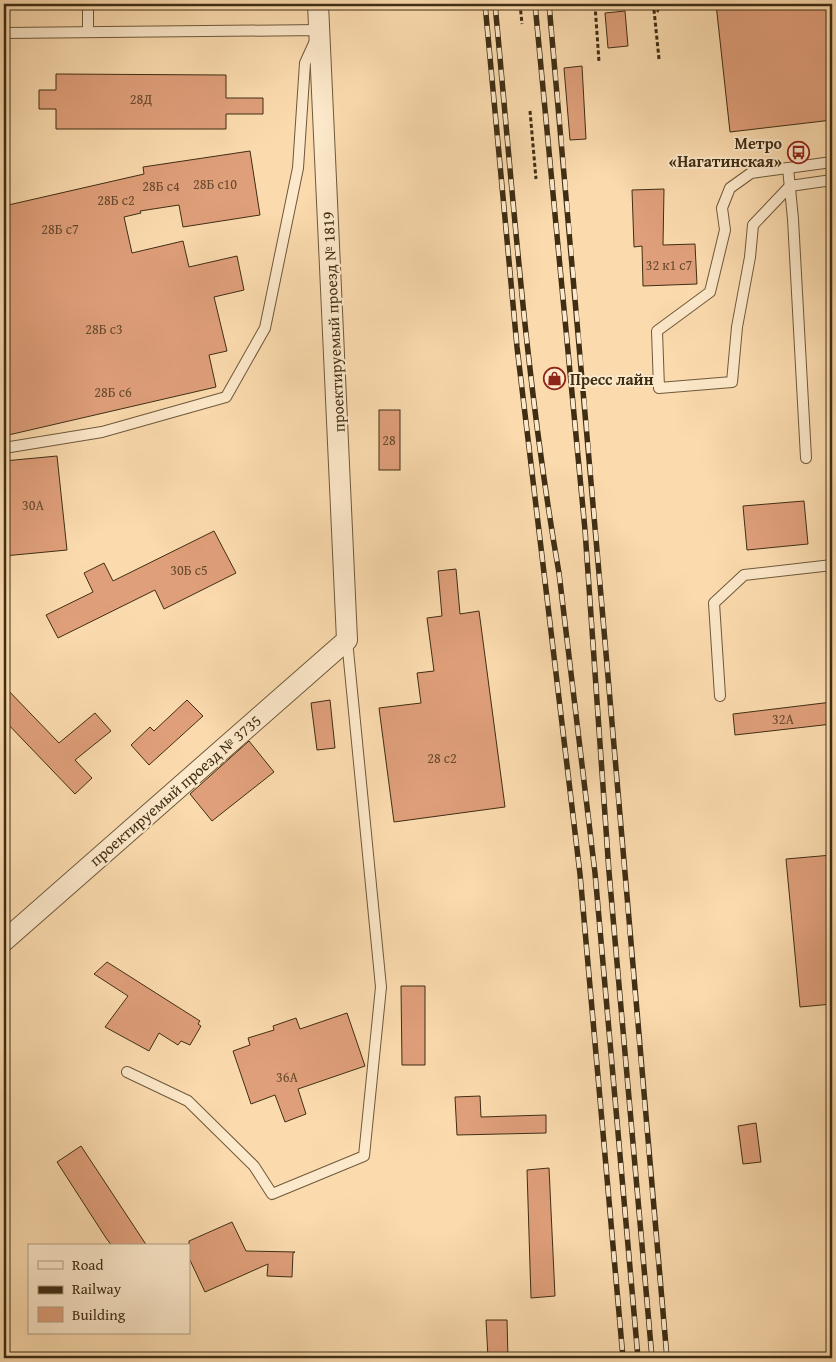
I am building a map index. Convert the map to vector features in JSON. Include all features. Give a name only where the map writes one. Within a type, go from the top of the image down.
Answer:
[{"type":"street","name":"проектируемый проезд № 1819","points":[[318,4],[347,640]]},
{"type":"street","name":"проектируемый проезд № 3735","points":[[4,941],[347,640]]},
{"type":"lane","points":[[88,4],[88,32]]},
{"type":"lane","points":[[4,33],[320,30],[304,63],[298,168],[265,328],[226,397],[102,432],[4,448]]},
{"type":"lane","points":[[832,162],[751,173],[730,188],[722,208],[726,230],[710,292],[657,331],[659,388],[732,382],[737,326],[750,258],[753,225],[790,186],[832,180]]},
{"type":"lane","points":[[788,168],[806,458]]},
{"type":"lane","points":[[720,696],[714,603],[744,575],[832,565]]},
{"type":"lane","points":[[127,1072],[188,1101],[254,1166],[272,1194],[364,1156],[381,987],[347,640]]},
{"type":"path","points":[[520,4],[522,24]]},
{"type":"path","points":[[595,5],[598,62]]},
{"type":"path","points":[[659,10],[654,10],[659,59]]},
{"type":"path","points":[[530,111],[536,179]]},
{"type":"path","points":[[830,214],[832,227]]},
{"type":"building","points":[[716,4],[832,4],[832,120],[730,132]]},
{"type":"building","points":[[625,11],[628,46],[608,48],[605,13]]},
{"type":"building","points":[[582,66],[586,139],[570,140],[564,68]]},
{"type":"building","points":[[56,74],[226,75],[226,98],[263,98],[263,114],[226,114],[226,129],[56,129],[56,109],[39,109],[39,90],[56,90]]},
{"type":"building","points":[[250,151],[260,215],[183,227],[179,205],[140,211],[141,213],[124,217],[132,253],[183,241],[189,267],[237,256],[244,290],[214,297],[227,351],[209,355],[216,387],[4,436],[4,206],[144,174],[143,167]]},
{"type":"building","points":[[664,189],[663,245],[695,244],[697,284],[643,286],[642,246],[634,247],[632,190]]},
{"type":"building","points":[[379,410],[400,410],[400,470],[379,470]]},
{"type":"building","points":[[57,456],[67,550],[4,556],[4,461]]},
{"type":"building","points":[[804,501],[808,544],[747,550],[743,506]]},
{"type":"building","points":[[214,531],[236,573],[164,609],[155,590],[58,638],[46,615],[93,592],[84,573],[104,563],[113,581]]},
{"type":"building","points":[[456,569],[460,614],[479,611],[505,807],[394,822],[379,708],[421,703],[417,673],[434,671],[427,618],[442,616],[438,571]]},
{"type":"building","points":[[4,686],[59,743],[95,713],[111,731],[75,760],[92,778],[75,794],[4,720]]},
{"type":"building","points":[[187,700],[203,716],[149,765],[131,745],[150,727],[154,731]]},
{"type":"building","points":[[330,700],[335,748],[317,750],[311,703]]},
{"type":"building","points":[[832,702],[832,724],[735,735],[733,714]]},
{"type":"building","points":[[249,741],[274,772],[212,821],[190,794]]},
{"type":"building","points":[[832,855],[832,1004],[800,1007],[786,859]]},
{"type":"building","points":[[107,962],[200,1021],[198,1024],[201,1026],[190,1045],[181,1041],[178,1045],[159,1033],[149,1051],[105,1027],[128,996],[94,974]]},
{"type":"building","points":[[401,986],[425,986],[425,1065],[402,1065]]},
{"type":"building","points":[[347,1013],[365,1066],[298,1089],[306,1114],[285,1122],[275,1095],[251,1104],[233,1051],[250,1045],[248,1038],[274,1030],[273,1026],[296,1018],[300,1029]]},
{"type":"building","points":[[480,1096],[481,1117],[546,1115],[546,1133],[457,1135],[455,1097]]},
{"type":"building","points":[[756,1123],[761,1162],[743,1164],[738,1126]]},
{"type":"building","points":[[81,1146],[146,1244],[110,1244],[57,1162]]},
{"type":"building","points":[[549,1168],[555,1296],[531,1298],[527,1170]]},
{"type":"building","points":[[232,1222],[246,1251],[295,1252],[293,1253],[292,1277],[267,1276],[268,1264],[205,1292],[190,1260],[189,1241]]},
{"type":"building","points":[[486,1320],[507,1320],[508,1358],[488,1358]]},
{"type":"railway","points":[[485,4],[517,347],[580,874],[623,1358]]},
{"type":"railway","points":[[495,4],[529,360],[559,573],[595,873],[638,1358]]},
{"type":"railway","points":[[535,4],[585,530],[609,872],[652,1358]]},
{"type":"railway","points":[[549,4],[667,1358]]},
{"type":"place","name":"Метро «Нагатинская»","points":[[798,152]]},
{"type":"place","name":"Пресс лайн","points":[[554,379]]}]
